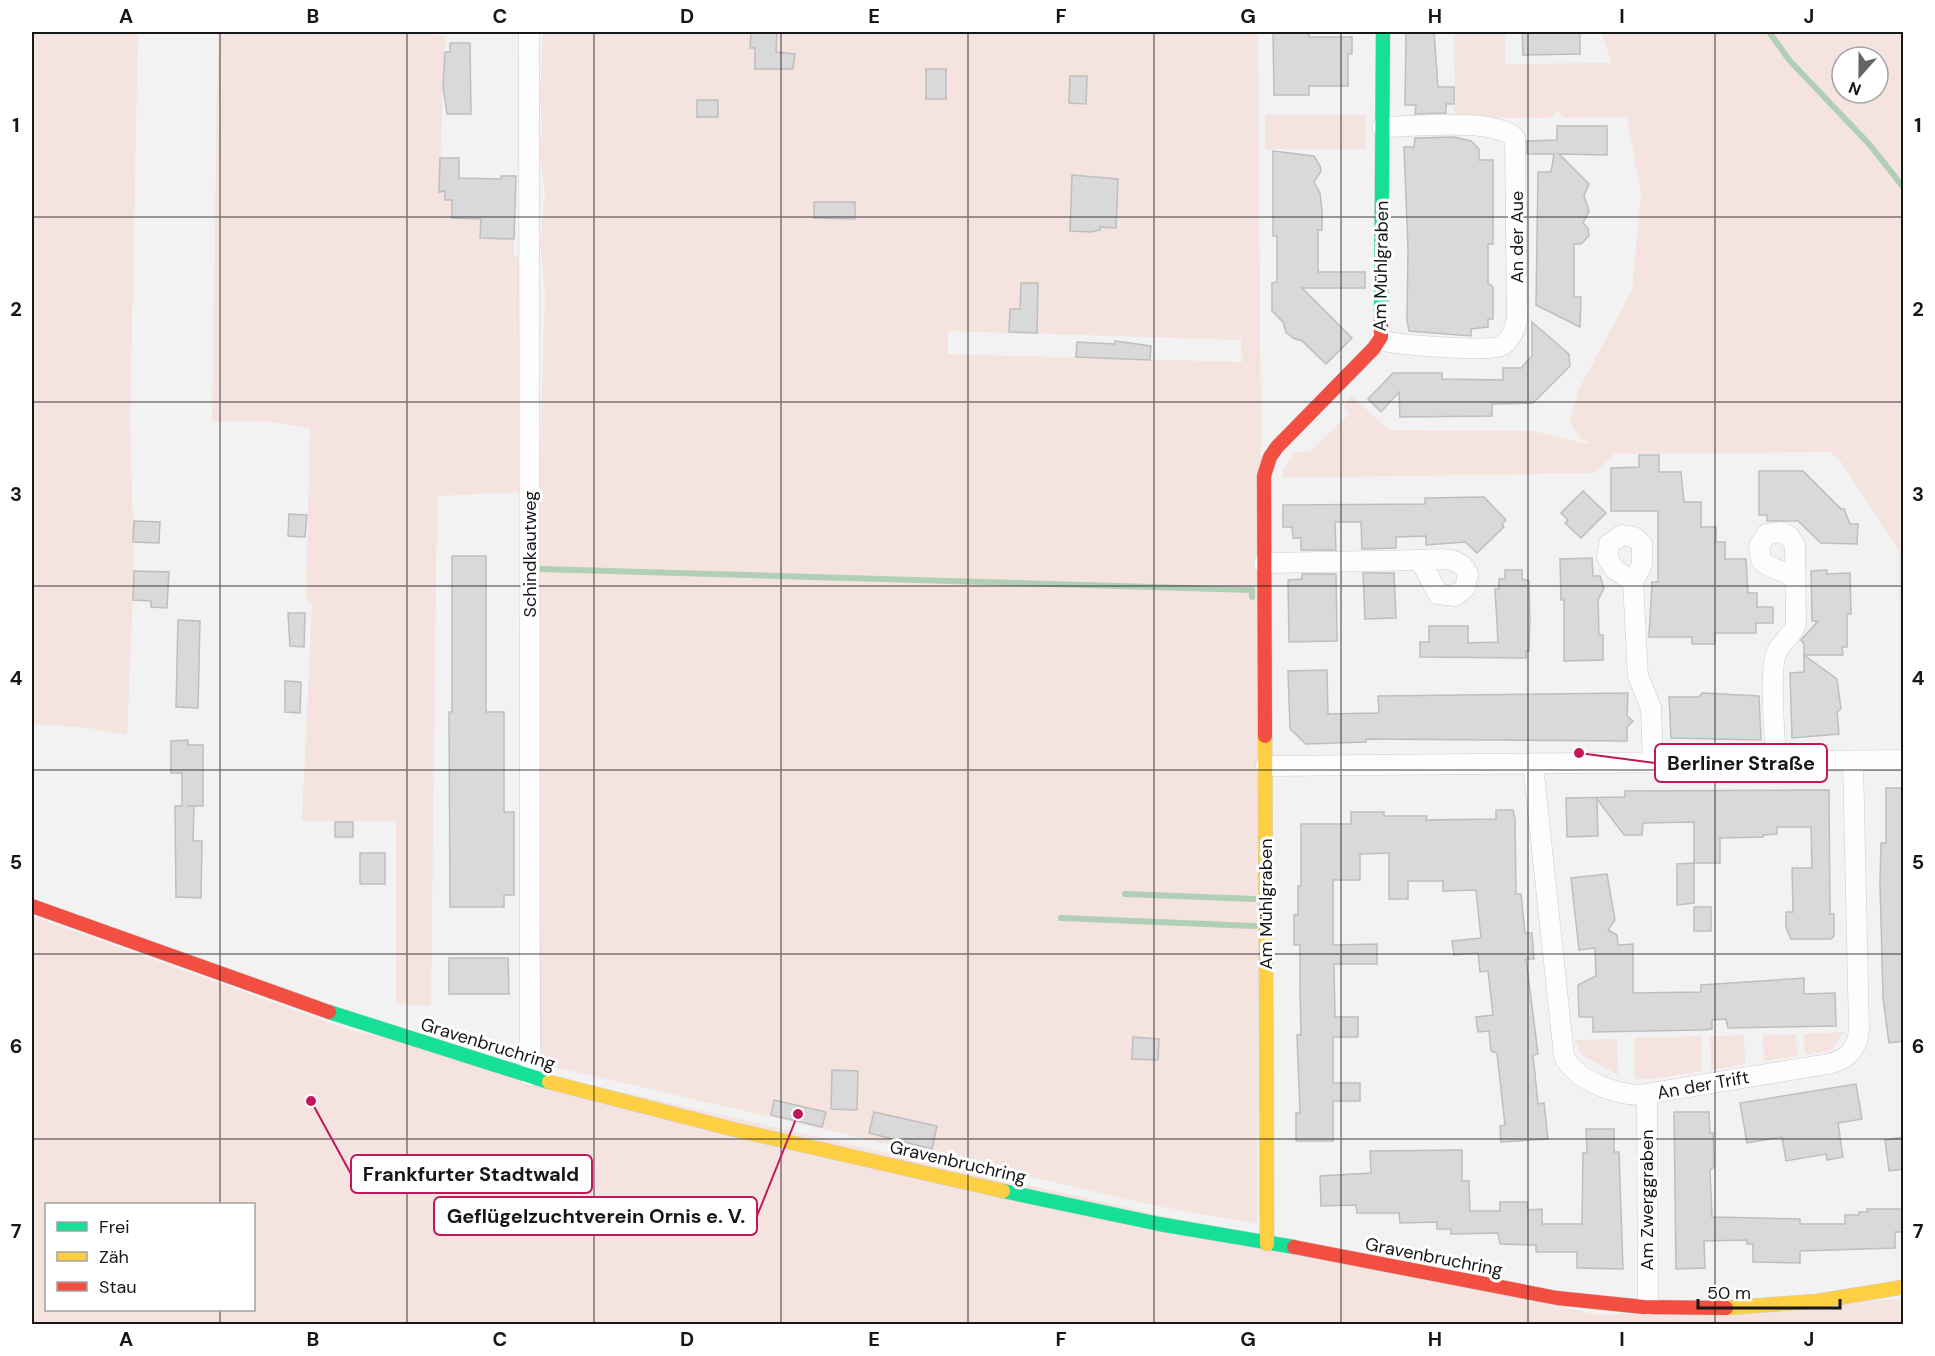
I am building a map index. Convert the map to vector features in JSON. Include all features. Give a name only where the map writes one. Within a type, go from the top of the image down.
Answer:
[{"type":"street","name":"Schindkautweg","points":[[528,32],[530,1076]]},
{"type":"street","name":"Am Mühlgraben","points":[[1267,1244],[1264,476],[1269,457],[1380,340],[1383,322],[1383,32]]},
{"type":"street","name":"An der Aue","points":[[1380,340],[1399,346],[1495,347],[1510,338],[1517,319],[1515,138],[1509,132],[1491,126],[1382,127]]},
{"type":"street","points":[[1264,563],[1420,560]]},
{"type":"street","points":[[1776,761],[1774,662],[1780,645],[1796,628],[1795,579]]},
{"type":"street","points":[[1634,582],[1638,676],[1651,708],[1653,763]]},
{"type":"street","points":[[1266,766],[1904,760]]},
{"type":"street","name":"An der Trift","points":[[1533,765],[1564,1056],[1569,1067],[1615,1092],[1647,1095],[1828,1064],[1839,1061],[1851,1053],[1859,1030],[1853,761]]},
{"type":"street","name":"Gravenbruchring","points":[[32,906],[278,997],[530,1076],[854,1157],[1036,1198],[1553,1297],[1648,1305],[1746,1307],[1855,1296],[1904,1287]]},
{"type":"street","name":"Am Zwerggraben","points":[[1647,1095],[1648,1305]]},
{"type":"shaded area","points":[[32,32],[138,32],[130,420],[134,571],[127,735],[89,728],[32,724]]},
{"type":"shaded area","points":[[218,32],[435,32],[435,35],[445,36],[439,191],[445,191],[452,200],[452,218],[481,219],[481,238],[514,239],[514,256],[522,259],[522,492],[437,496],[431,1006],[396,1004],[396,821],[302,821],[312,605],[306,599],[310,428],[269,422],[212,421]]},
{"type":"shaded area","points":[[543,32],[1258,32],[1261,458],[1257,1224],[1157,1206],[541,1064],[537,850],[538,514],[545,295],[540,242],[545,192],[539,153],[542,127],[540,95]],"holes":[[[948,331],[1241,340],[1242,362],[948,354]]]},
{"type":"shaded area","points":[[1454,32],[1505,32],[1505,64],[1612,63],[1601,32],[1903,32],[1903,739],[1900,739],[1899,551],[1841,462],[1830,452],[1614,454],[1594,473],[1282,478],[1284,468],[1296,452],[1309,452],[1349,414],[1344,406],[1352,396],[1389,430],[1533,431],[1592,445],[1579,437],[1570,422],[1578,391],[1632,290],[1641,194],[1627,117],[1564,118],[1557,111],[1551,118],[1455,118]]},
{"type":"shaded area","points":[[1265,115],[1366,115],[1366,149],[1265,149]]},
{"type":"shaded area","points":[[32,916],[350,1030],[1597,1315],[1903,1299],[1903,1324],[32,1324]]},
{"type":"shaded area","points":[[1844,1032],[1831,1050],[1805,1055],[1804,1034]]},
{"type":"shaded area","points":[[1796,1034],[1797,1056],[1764,1061],[1763,1035]]},
{"type":"shaded area","points":[[1744,1035],[1745,1064],[1711,1070],[1710,1036]]},
{"type":"shaded area","points":[[1701,1036],[1702,1071],[1651,1079],[1635,1079],[1634,1038]]},
{"type":"shaded area","points":[[1617,1039],[1618,1075],[1582,1055],[1575,1040]]},
{"type":"building","points":[[751,32],[777,32],[776,52],[795,54],[793,69],[755,69],[755,48],[750,48]]},
{"type":"building","points":[[1273,32],[1309,32],[1309,37],[1352,37],[1352,54],[1348,54],[1348,86],[1309,86],[1309,95],[1274,95]]},
{"type":"building","points":[[1406,32],[1434,32],[1438,87],[1454,87],[1454,104],[1446,104],[1446,113],[1415,114],[1416,105],[1405,105]]},
{"type":"building","points":[[1522,32],[1580,32],[1580,54],[1523,55]]},
{"type":"building","points":[[450,43],[470,43],[471,114],[447,114],[443,86],[445,52],[450,52]]},
{"type":"building","points":[[926,69],[946,69],[946,99],[926,99]]},
{"type":"building","points":[[1070,76],[1087,76],[1086,104],[1069,103]]},
{"type":"building","points":[[697,100],[718,100],[718,117],[697,117]]},
{"type":"building","points":[[1557,126],[1607,126],[1607,155],[1559,154],[1589,184],[1584,196],[1589,211],[1583,223],[1588,228],[1589,236],[1581,244],[1574,244],[1574,297],[1581,297],[1580,327],[1536,305],[1538,172],[1551,172],[1554,154],[1527,154],[1527,141],[1557,140]]},
{"type":"building","points":[[1454,137],[1471,141],[1479,149],[1479,160],[1493,160],[1493,244],[1488,244],[1488,283],[1493,287],[1493,319],[1488,319],[1488,327],[1471,329],[1471,336],[1409,331],[1407,320],[1408,249],[1404,147],[1414,147],[1415,138]]},
{"type":"building","points":[[1273,151],[1314,156],[1320,166],[1321,171],[1314,182],[1320,193],[1322,211],[1322,230],[1318,230],[1318,272],[1365,272],[1365,288],[1302,288],[1352,338],[1326,364],[1302,341],[1286,332],[1283,322],[1272,311],[1272,283],[1277,282],[1277,236],[1273,236]]},
{"type":"building","points":[[440,158],[459,158],[459,178],[501,179],[501,176],[516,176],[514,239],[480,238],[481,219],[452,218],[452,200],[445,200],[445,191],[439,192]]},
{"type":"building","points":[[1072,175],[1118,179],[1116,228],[1100,227],[1100,230],[1091,232],[1070,231]]},
{"type":"building","points":[[814,202],[855,202],[855,219],[814,218]]},
{"type":"building","points":[[1021,283],[1038,283],[1037,333],[1009,332],[1010,309],[1020,309]]},
{"type":"building","points":[[1532,322],[1569,354],[1570,366],[1533,403],[1492,404],[1492,416],[1400,417],[1399,392],[1381,412],[1368,399],[1393,373],[1442,373],[1442,379],[1503,380],[1503,368],[1521,368],[1532,356]]},
{"type":"building","points":[[1115,341],[1151,346],[1150,360],[1076,357],[1077,342],[1115,344]]},
{"type":"building","points":[[1639,455],[1659,455],[1659,472],[1681,472],[1684,502],[1701,502],[1701,527],[1716,527],[1716,542],[1725,542],[1725,559],[1746,559],[1748,593],[1757,593],[1757,607],[1773,607],[1773,623],[1756,623],[1756,633],[1715,633],[1715,644],[1692,644],[1692,637],[1649,637],[1652,582],[1658,582],[1658,511],[1611,511],[1611,468],[1639,467]]},
{"type":"building","points":[[1759,471],[1803,471],[1841,509],[1844,509],[1850,524],[1858,524],[1857,544],[1821,543],[1798,521],[1767,521],[1767,515],[1759,515]]},
{"type":"building","points":[[1583,491],[1606,513],[1581,538],[1565,523],[1568,520],[1561,513]]},
{"type":"building","points":[[1484,497],[1506,520],[1502,524],[1504,527],[1477,553],[1465,542],[1426,545],[1426,536],[1396,537],[1396,548],[1362,549],[1361,522],[1335,522],[1336,550],[1301,550],[1301,538],[1293,538],[1292,527],[1283,527],[1283,505],[1425,504],[1425,498]]},
{"type":"building","points":[[289,514],[307,515],[305,537],[288,536]]},
{"type":"building","points":[[134,521],[160,522],[159,543],[133,542]]},
{"type":"building","points":[[452,556],[486,556],[486,712],[504,712],[504,812],[514,812],[514,895],[504,895],[504,907],[450,907],[449,712],[452,712]]},
{"type":"building","points":[[1592,558],[1593,576],[1600,576],[1604,588],[1598,600],[1599,635],[1603,635],[1603,660],[1564,661],[1564,600],[1561,600],[1560,559]]},
{"type":"building","points":[[1505,570],[1522,570],[1522,579],[1529,581],[1529,651],[1526,651],[1526,658],[1420,657],[1420,642],[1429,642],[1429,626],[1468,626],[1468,643],[1498,642],[1495,589],[1499,589],[1499,579],[1505,579]]},
{"type":"building","points":[[1827,570],[1827,574],[1850,573],[1851,614],[1847,614],[1847,647],[1842,647],[1843,655],[1804,655],[1804,644],[1801,640],[1818,621],[1812,621],[1811,571]]},
{"type":"building","points":[[134,571],[169,572],[167,608],[151,607],[151,601],[133,600]]},
{"type":"building","points":[[1363,573],[1394,573],[1396,618],[1365,619]]},
{"type":"building","points":[[1302,574],[1336,574],[1337,641],[1289,642],[1288,580],[1302,579]]},
{"type":"building","points":[[288,613],[305,613],[304,647],[290,646]]},
{"type":"building","points":[[178,620],[200,621],[198,708],[176,707]]},
{"type":"building","points":[[1804,655],[1837,679],[1841,709],[1837,712],[1839,734],[1792,738],[1790,673],[1804,672]]},
{"type":"building","points":[[1327,670],[1328,714],[1379,713],[1378,696],[1628,693],[1627,716],[1633,721],[1627,727],[1627,741],[1366,739],[1366,742],[1306,744],[1290,729],[1288,671]]},
{"type":"building","points":[[285,681],[301,682],[300,713],[285,712]]},
{"type":"building","points":[[1702,693],[1759,696],[1761,740],[1671,738],[1669,697],[1699,697]]},
{"type":"building","points":[[188,740],[188,745],[203,745],[203,806],[194,806],[193,841],[202,841],[201,898],[176,897],[175,806],[182,806],[182,773],[171,773],[171,741]]},
{"type":"building","points":[[1886,788],[1904,788],[1904,1041],[1889,1043],[1883,998],[1880,882],[1881,843],[1886,843]]},
{"type":"building","points":[[1829,790],[1830,914],[1834,914],[1834,936],[1831,939],[1791,939],[1786,927],[1786,912],[1793,912],[1792,868],[1812,868],[1811,827],[1777,827],[1777,834],[1763,835],[1763,837],[1720,838],[1720,863],[1694,863],[1694,822],[1643,823],[1642,835],[1624,835],[1597,799],[1598,836],[1567,837],[1566,798],[1625,797],[1625,791]]},
{"type":"building","points":[[1496,810],[1513,810],[1515,819],[1516,894],[1521,894],[1525,933],[1532,933],[1534,959],[1526,959],[1538,1054],[1533,1055],[1538,1104],[1544,1103],[1548,1139],[1501,1142],[1500,1126],[1505,1125],[1497,1053],[1491,1051],[1489,1031],[1478,1032],[1476,1017],[1493,1015],[1488,971],[1480,972],[1478,953],[1454,955],[1452,941],[1481,938],[1476,890],[1443,891],[1443,881],[1408,881],[1408,899],[1389,899],[1389,853],[1360,854],[1360,880],[1333,880],[1333,945],[1377,944],[1377,964],[1334,964],[1335,1017],[1358,1017],[1358,1037],[1333,1037],[1333,1083],[1360,1083],[1360,1101],[1333,1101],[1333,1141],[1296,1141],[1296,1113],[1300,1113],[1297,1035],[1301,1035],[1300,945],[1294,945],[1294,915],[1298,915],[1298,886],[1301,886],[1301,824],[1351,824],[1351,812],[1384,812],[1384,816],[1427,816],[1426,820],[1496,819]]},
{"type":"building","points":[[335,822],[353,822],[353,837],[335,837]]},
{"type":"building","points":[[360,853],[385,853],[385,884],[360,884]]},
{"type":"building","points":[[1694,863],[1694,903],[1677,905],[1677,864]]},
{"type":"building","points":[[1607,874],[1615,920],[1608,930],[1617,935],[1618,945],[1633,944],[1633,993],[1701,992],[1701,985],[1804,978],[1804,994],[1835,993],[1836,1026],[1728,1028],[1726,1019],[1712,1020],[1712,1029],[1703,1030],[1593,1032],[1593,1017],[1579,1017],[1578,985],[1596,976],[1595,948],[1579,950],[1571,878]]},
{"type":"building","points":[[1694,907],[1711,907],[1711,931],[1694,931]]},
{"type":"building","points":[[449,958],[508,958],[509,994],[449,994]]},
{"type":"building","points":[[1133,1037],[1159,1039],[1158,1060],[1132,1059]]},
{"type":"building","points":[[832,1070],[858,1071],[857,1110],[831,1109]]},
{"type":"building","points":[[1856,1084],[1862,1119],[1838,1123],[1843,1157],[1827,1160],[1826,1154],[1786,1161],[1782,1137],[1747,1143],[1740,1103]]},
{"type":"building","points":[[774,1100],[826,1112],[822,1127],[771,1115]]},
{"type":"building","points":[[874,1112],[937,1126],[932,1149],[869,1133]]},
{"type":"building","points":[[1674,1112],[1709,1112],[1710,1133],[1713,1133],[1714,1167],[1710,1170],[1712,1217],[1800,1219],[1800,1224],[1845,1224],[1845,1215],[1859,1215],[1859,1212],[1868,1212],[1867,1209],[1904,1209],[1904,1232],[1895,1232],[1895,1248],[1800,1251],[1800,1263],[1753,1262],[1753,1244],[1747,1244],[1747,1240],[1704,1241],[1705,1268],[1676,1269]]},
{"type":"building","points":[[1586,1129],[1614,1129],[1614,1152],[1619,1152],[1623,1269],[1577,1268],[1577,1252],[1536,1252],[1536,1245],[1500,1244],[1498,1233],[1451,1234],[1451,1229],[1437,1229],[1437,1222],[1400,1223],[1399,1213],[1357,1213],[1356,1205],[1321,1206],[1320,1176],[1371,1173],[1370,1151],[1462,1150],[1462,1181],[1469,1181],[1470,1211],[1500,1211],[1500,1202],[1527,1202],[1528,1210],[1542,1209],[1542,1224],[1582,1224],[1583,1153],[1587,1153]]},
{"type":"building","points":[[1904,1137],[1904,1169],[1889,1171],[1885,1140]]},
{"type":"waterway","points":[[1769,32],[1790,61],[1869,144],[1904,188]]},
{"type":"waterway","points":[[540,569],[1252,590],[1252,597]]},
{"type":"waterway","points":[[1125,894],[1255,899]]},
{"type":"waterway","points":[[1061,918],[1255,926]]},
{"type":"traffic: fast","points":[[1381,319],[1383,32]]},
{"type":"traffic: fast","points":[[329,1012],[549,1082]]},
{"type":"traffic: fast","points":[[1003,1191],[1159,1224],[1294,1247]]},
{"type":"traffic: slow","points":[[1265,736],[1267,1244]]},
{"type":"traffic: slow","points":[[549,1082],[732,1129],[1003,1191]]},
{"type":"traffic: slow","points":[[1726,1308],[1818,1301],[1904,1287]]},
{"type":"traffic: jam","points":[[1265,736],[1264,476],[1270,457],[1277,447],[1374,348],[1381,337],[1381,319]]},
{"type":"traffic: jam","points":[[32,906],[329,1012]]},
{"type":"traffic: jam","points":[[1294,1247],[1557,1298],[1644,1307],[1726,1308]]},
{"type":"place","name":"Berliner Straße","points":[[1579,753]]},
{"type":"place","name":"Frankfurter Stadtwald","points":[[311,1101]]},
{"type":"place","name":"Geflügelzuchtverein Ornis e. V.","points":[[798,1114]]}]
